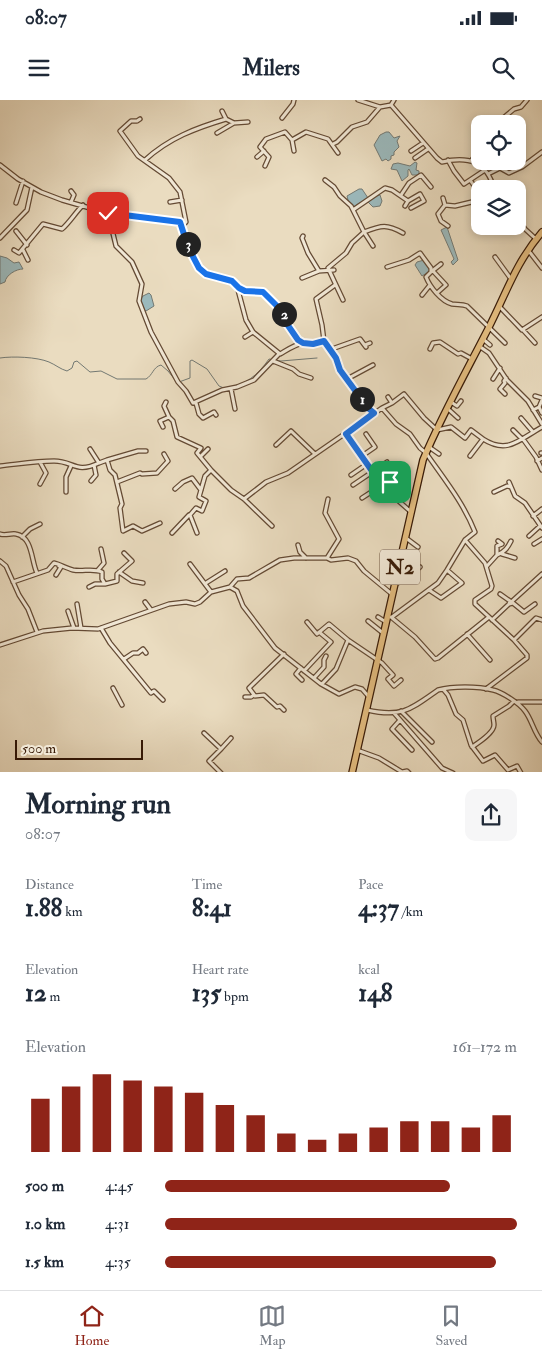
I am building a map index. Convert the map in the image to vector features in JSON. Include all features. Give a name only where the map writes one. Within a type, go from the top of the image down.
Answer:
[{"type":"highway","name":"N2","points":[[352,772],[428,450],[511,279],[527,250],[539,237]]},
{"type":"street","points":[[282,118],[294,100]]},
{"type":"street","points":[[358,100],[360,102],[370,102],[380,107],[391,105],[394,100]]},
{"type":"street","points":[[507,115],[514,109],[522,107],[527,100]]},
{"type":"street","points":[[391,105],[409,124],[428,149],[442,162],[448,160],[471,161]]},
{"type":"street","points":[[333,144],[352,127],[370,120],[380,107]]},
{"type":"street","points":[[222,111],[226,119],[234,123]]},
{"type":"street","points":[[140,119],[131,121],[120,131],[138,156],[169,178],[180,192],[186,222],[182,226]]},
{"type":"street","points":[[145,160],[170,141],[197,127],[226,119]]},
{"type":"street","points":[[217,134],[234,123],[248,122]]},
{"type":"street","points":[[265,166],[269,157],[260,147],[266,139],[285,132],[292,140],[294,151]]},
{"type":"street","points":[[292,140],[306,132],[328,139],[338,153]]},
{"type":"street","points":[[411,151],[423,143]]},
{"type":"street","points":[[415,158],[428,149]]},
{"type":"street","points":[[257,157],[264,151]]},
{"type":"street","points":[[488,174],[500,168],[509,173],[522,168],[542,152]]},
{"type":"street","points":[[448,160],[464,184],[485,170],[490,180]]},
{"type":"street","points":[[0,165],[23,182],[41,192],[98,211],[180,222],[188,247],[199,268],[206,274],[232,281],[245,291],[263,292],[283,312],[287,324],[298,340],[303,343],[313,344],[324,341]]},
{"type":"street","points":[[401,195],[409,183],[421,175],[431,187]]},
{"type":"street","points":[[325,180],[334,187],[353,210],[364,232],[374,246]]},
{"type":"street","points":[[16,202],[23,182]]},
{"type":"street","points":[[0,238],[27,210],[32,187]]},
{"type":"street","points":[[353,210],[385,188],[401,195],[408,201]]},
{"type":"street","points":[[71,191],[74,195],[71,202]]},
{"type":"street","points":[[405,206],[408,201],[420,194],[424,200],[411,208]]},
{"type":"street","points":[[98,211],[112,195]]},
{"type":"street","points":[[443,198],[445,205]]},
{"type":"street","points":[[170,202],[182,200]]},
{"type":"street","points":[[445,205],[455,206],[471,202]]},
{"type":"street","points":[[14,250],[19,253],[27,246],[43,224],[62,229],[83,205]]},
{"type":"street","points":[[445,205],[438,214],[441,221],[448,226]]},
{"type":"street","points":[[108,213],[116,246],[132,262],[142,284],[139,301],[153,338],[178,382],[193,403],[196,403],[202,418],[214,412],[216,415]]},
{"type":"street","points":[[343,300],[328,268],[346,253],[352,243],[364,232],[378,226],[390,226],[403,233]]},
{"type":"street","points":[[526,230],[539,237]]},
{"type":"street","points":[[16,231],[27,246]]},
{"type":"street","points":[[302,236],[308,253],[319,271]]},
{"type":"street","points":[[22,250],[28,260]]},
{"type":"street","points":[[527,250],[542,268]]},
{"type":"street","points":[[387,267],[409,260],[420,253],[432,271],[446,285],[437,293]]},
{"type":"street","points":[[495,257],[511,279]]},
{"type":"street","points":[[442,264],[426,277],[430,285],[452,304],[468,306],[505,343]]},
{"type":"street","points":[[302,278],[319,271],[334,270]]},
{"type":"street","points":[[335,285],[316,299],[324,341],[336,358],[340,370],[368,408],[374,413]]},
{"type":"street","points":[[422,295],[430,285]]},
{"type":"street","points":[[239,288],[246,320],[253,332],[280,354]]},
{"type":"street","points":[[499,306],[535,343]]},
{"type":"street","points":[[523,330],[542,317]]},
{"type":"street","points":[[245,337],[253,332]]},
{"type":"street","points":[[329,350],[361,337],[365,346],[370,343]]},
{"type":"street","points":[[483,339],[490,345]]},
{"type":"street","points":[[430,349],[433,343],[440,342],[458,354],[461,353],[472,360]]},
{"type":"street","points":[[193,403],[222,390],[254,380],[280,354],[303,343]]},
{"type":"street","points":[[244,499],[266,482],[288,473],[404,394],[437,430],[451,428],[465,438],[471,430],[492,444],[508,446],[533,432],[542,425],[534,410],[506,378],[489,353],[479,346]]},
{"type":"street","points":[[331,361],[332,354]]},
{"type":"street","points":[[273,361],[310,378]]},
{"type":"street","points":[[347,379],[373,365]]},
{"type":"street","points":[[494,379],[496,372],[500,368]]},
{"type":"street","points":[[505,394],[500,389],[505,383],[506,378]]},
{"type":"street","points":[[231,388],[235,409]]},
{"type":"street","points":[[534,410],[542,399],[535,396]]},
{"type":"street","points":[[388,397],[392,403]]},
{"type":"street","points":[[451,402],[457,406],[461,401]]},
{"type":"street","points":[[166,402],[164,406],[169,417],[174,422],[177,437],[201,448],[197,453],[211,470],[272,526]]},
{"type":"street","points":[[538,407],[542,413]]},
{"type":"street","points":[[382,408],[396,424],[410,434],[420,448],[439,454]]},
{"type":"street","points":[[447,408],[458,418]]},
{"type":"street","points":[[163,427],[160,421],[169,417]]},
{"type":"street","points":[[521,418],[533,432]]},
{"type":"street","points":[[513,430],[522,439],[542,470]]},
{"type":"street","points":[[276,445],[291,431],[315,454]]},
{"type":"street","points":[[346,434],[383,486],[412,512]]},
{"type":"street","points":[[362,456],[375,446],[366,434]]},
{"type":"street","points":[[470,456],[483,439]]},
{"type":"street","points":[[90,449],[99,463]]},
{"type":"street","points":[[201,456],[208,449]]},
{"type":"street","points":[[0,466],[32,461],[57,461],[82,469],[138,450],[146,452]]},
{"type":"street","points":[[389,619],[438,583],[465,540],[475,532],[468,514],[428,450]]},
{"type":"street","points":[[117,482],[140,473],[157,474],[168,461],[164,454]]},
{"type":"street","points":[[537,461],[542,458]]},
{"type":"street","points":[[107,460],[110,470],[115,475],[122,504],[120,508],[123,531],[134,526],[142,532],[160,523]]},
{"type":"street","points":[[40,462],[46,472],[40,484]]},
{"type":"street","points":[[353,485],[386,462]]},
{"type":"street","points":[[351,475],[367,464]]},
{"type":"street","points":[[91,481],[96,475],[94,465]]},
{"type":"street","points":[[66,492],[66,477],[72,466]]},
{"type":"street","points":[[172,533],[184,523],[196,508],[202,511],[206,501],[199,497],[205,476],[211,470]]},
{"type":"street","points":[[175,489],[183,482],[192,478],[201,490]]},
{"type":"street","points":[[362,498],[390,482]]},
{"type":"street","points":[[509,482],[515,496],[525,503],[541,527],[528,536]]},
{"type":"street","points":[[494,492],[507,486],[511,487]]},
{"type":"street","points":[[327,558],[339,538],[324,513],[328,499]]},
{"type":"street","points":[[534,516],[542,509]]},
{"type":"street","points":[[190,515],[197,532]]},
{"type":"street","points":[[22,537],[30,529],[40,524]]},
{"type":"street","points":[[324,524],[331,525]]},
{"type":"street","points":[[0,534],[1,536],[14,534],[22,537],[30,546],[33,566],[37,573]]},
{"type":"street","points":[[406,538],[418,547]]},
{"type":"street","points":[[534,544],[542,539]]},
{"type":"street","points":[[465,540],[487,566],[492,588],[474,601],[527,654],[527,658],[486,689]]},
{"type":"street","points":[[498,540],[502,544],[497,546],[499,554]]},
{"type":"street","points":[[487,566],[510,546],[511,541]]},
{"type":"street","points":[[298,545],[300,552],[306,558]]},
{"type":"street","points":[[98,570],[104,563],[101,550]]},
{"type":"street","points":[[89,587],[95,584],[117,581],[117,574],[132,561],[124,553]]},
{"type":"street","points":[[499,554],[515,558]]},
{"type":"street","points":[[0,645],[37,632],[74,628],[101,628],[176,602],[195,604],[211,592],[230,587],[238,579],[249,578],[280,560],[348,558],[356,561],[364,571],[393,595]]},
{"type":"street","points":[[0,561],[6,566],[12,582],[28,609],[37,632]]},
{"type":"street","points":[[12,582],[48,570],[54,563],[57,563],[72,570],[98,570],[102,572],[105,584]]},
{"type":"street","points":[[56,564],[61,567],[56,575]]},
{"type":"street","points":[[190,564],[211,592]]},
{"type":"street","points":[[396,583],[401,582],[420,567]]},
{"type":"street","points":[[429,590],[441,598],[462,583],[447,570]]},
{"type":"street","points":[[206,583],[224,571]]},
{"type":"street","points":[[119,572],[132,581],[143,583]]},
{"type":"street","points":[[378,617],[389,619],[415,637],[435,659],[467,634],[491,619],[542,574]]},
{"type":"street","points":[[230,587],[237,591],[243,606],[275,648],[322,684],[340,694],[355,687],[362,689],[369,697]]},
{"type":"street","points":[[500,594],[510,601],[509,604]]},
{"type":"street","points":[[145,602],[150,610]]},
{"type":"street","points":[[509,604],[513,603],[524,612],[536,604]]},
{"type":"street","points":[[77,604],[81,628]]},
{"type":"street","points":[[68,611],[74,628]]},
{"type":"street","points":[[514,640],[530,622],[538,618],[542,620]]},
{"type":"street","points":[[368,621],[384,634]]},
{"type":"street","points":[[307,622],[316,634],[329,624],[348,640],[382,663],[393,674],[388,679],[394,686],[401,680]]},
{"type":"street","points":[[101,628],[110,643],[150,693],[154,691],[163,700]]},
{"type":"street","points":[[302,680],[296,674],[331,642],[319,632]]},
{"type":"street","points":[[467,634],[490,660]]},
{"type":"street","points":[[322,684],[336,669],[348,640]]},
{"type":"street","points":[[124,659],[133,652],[138,653],[143,649],[146,653]]},
{"type":"street","points":[[254,695],[249,688],[284,654]]},
{"type":"street","points":[[314,678],[324,667],[326,656]]},
{"type":"street","points":[[114,689],[121,703]]},
{"type":"street","points":[[442,689],[447,693],[456,714],[463,720],[472,747],[484,761],[494,756],[508,770],[517,766],[521,772]]},
{"type":"street","points":[[367,710],[380,713],[394,713],[414,706],[442,689],[495,690],[516,702],[530,718],[542,742]]},
{"type":"street","points":[[245,697],[264,695],[277,708],[280,706],[284,710]]},
{"type":"street","points":[[472,747],[485,739],[493,728],[493,716],[516,702],[542,702]]},
{"type":"street","points":[[401,711],[432,742]]},
{"type":"street","points":[[394,713],[442,768],[453,772]]},
{"type":"street","points":[[400,720],[392,729],[412,750]]},
{"type":"street","points":[[204,733],[221,749]]},
{"type":"street","points":[[221,772],[210,761],[231,738]]},
{"type":"street","points":[[357,750],[379,758],[402,772],[409,772]]},
{"type":"water","points":[[389,132],[394,138],[400,136],[397,141],[399,147],[394,152],[394,155],[391,156],[391,159],[382,161],[374,145],[380,135]]},
{"type":"water","points":[[415,162],[417,163],[416,170],[419,171],[419,174],[412,175],[409,169],[408,176],[402,181],[397,170],[391,169],[393,164],[398,163],[410,166]]},
{"type":"water","points":[[362,189],[368,198],[353,207],[347,196]]},
{"type":"water","points":[[380,195],[382,201],[380,206],[373,207],[368,202],[372,197]]},
{"type":"water","points":[[447,227],[458,260],[453,265],[451,262],[454,259],[441,230]]},
{"type":"water","points":[[0,256],[14,263],[19,262],[23,269],[12,273],[5,282],[0,284]]},
{"type":"water","points":[[424,260],[430,271],[422,276],[415,265],[417,262]]},
{"type":"water","points":[[149,293],[154,306],[146,311],[143,309],[140,300]]},
{"type":"waterway","points":[[0,358],[38,359],[67,371],[77,361],[90,372],[101,371],[117,379],[146,379],[156,367],[161,365],[176,381]]},
{"type":"waterway","points":[[179,382],[190,378],[190,361],[192,360],[207,369],[219,386],[224,388],[239,385],[250,379],[269,359],[281,361],[317,358]]},
{"type":"route","points":[[108,213],[180,222],[188,247],[199,268],[206,274],[232,281],[245,291],[257,290],[263,292],[283,312],[287,324],[298,340],[303,343],[313,344],[324,341],[336,358],[340,370],[368,408],[374,413],[346,434],[384,488],[390,482]]}]
